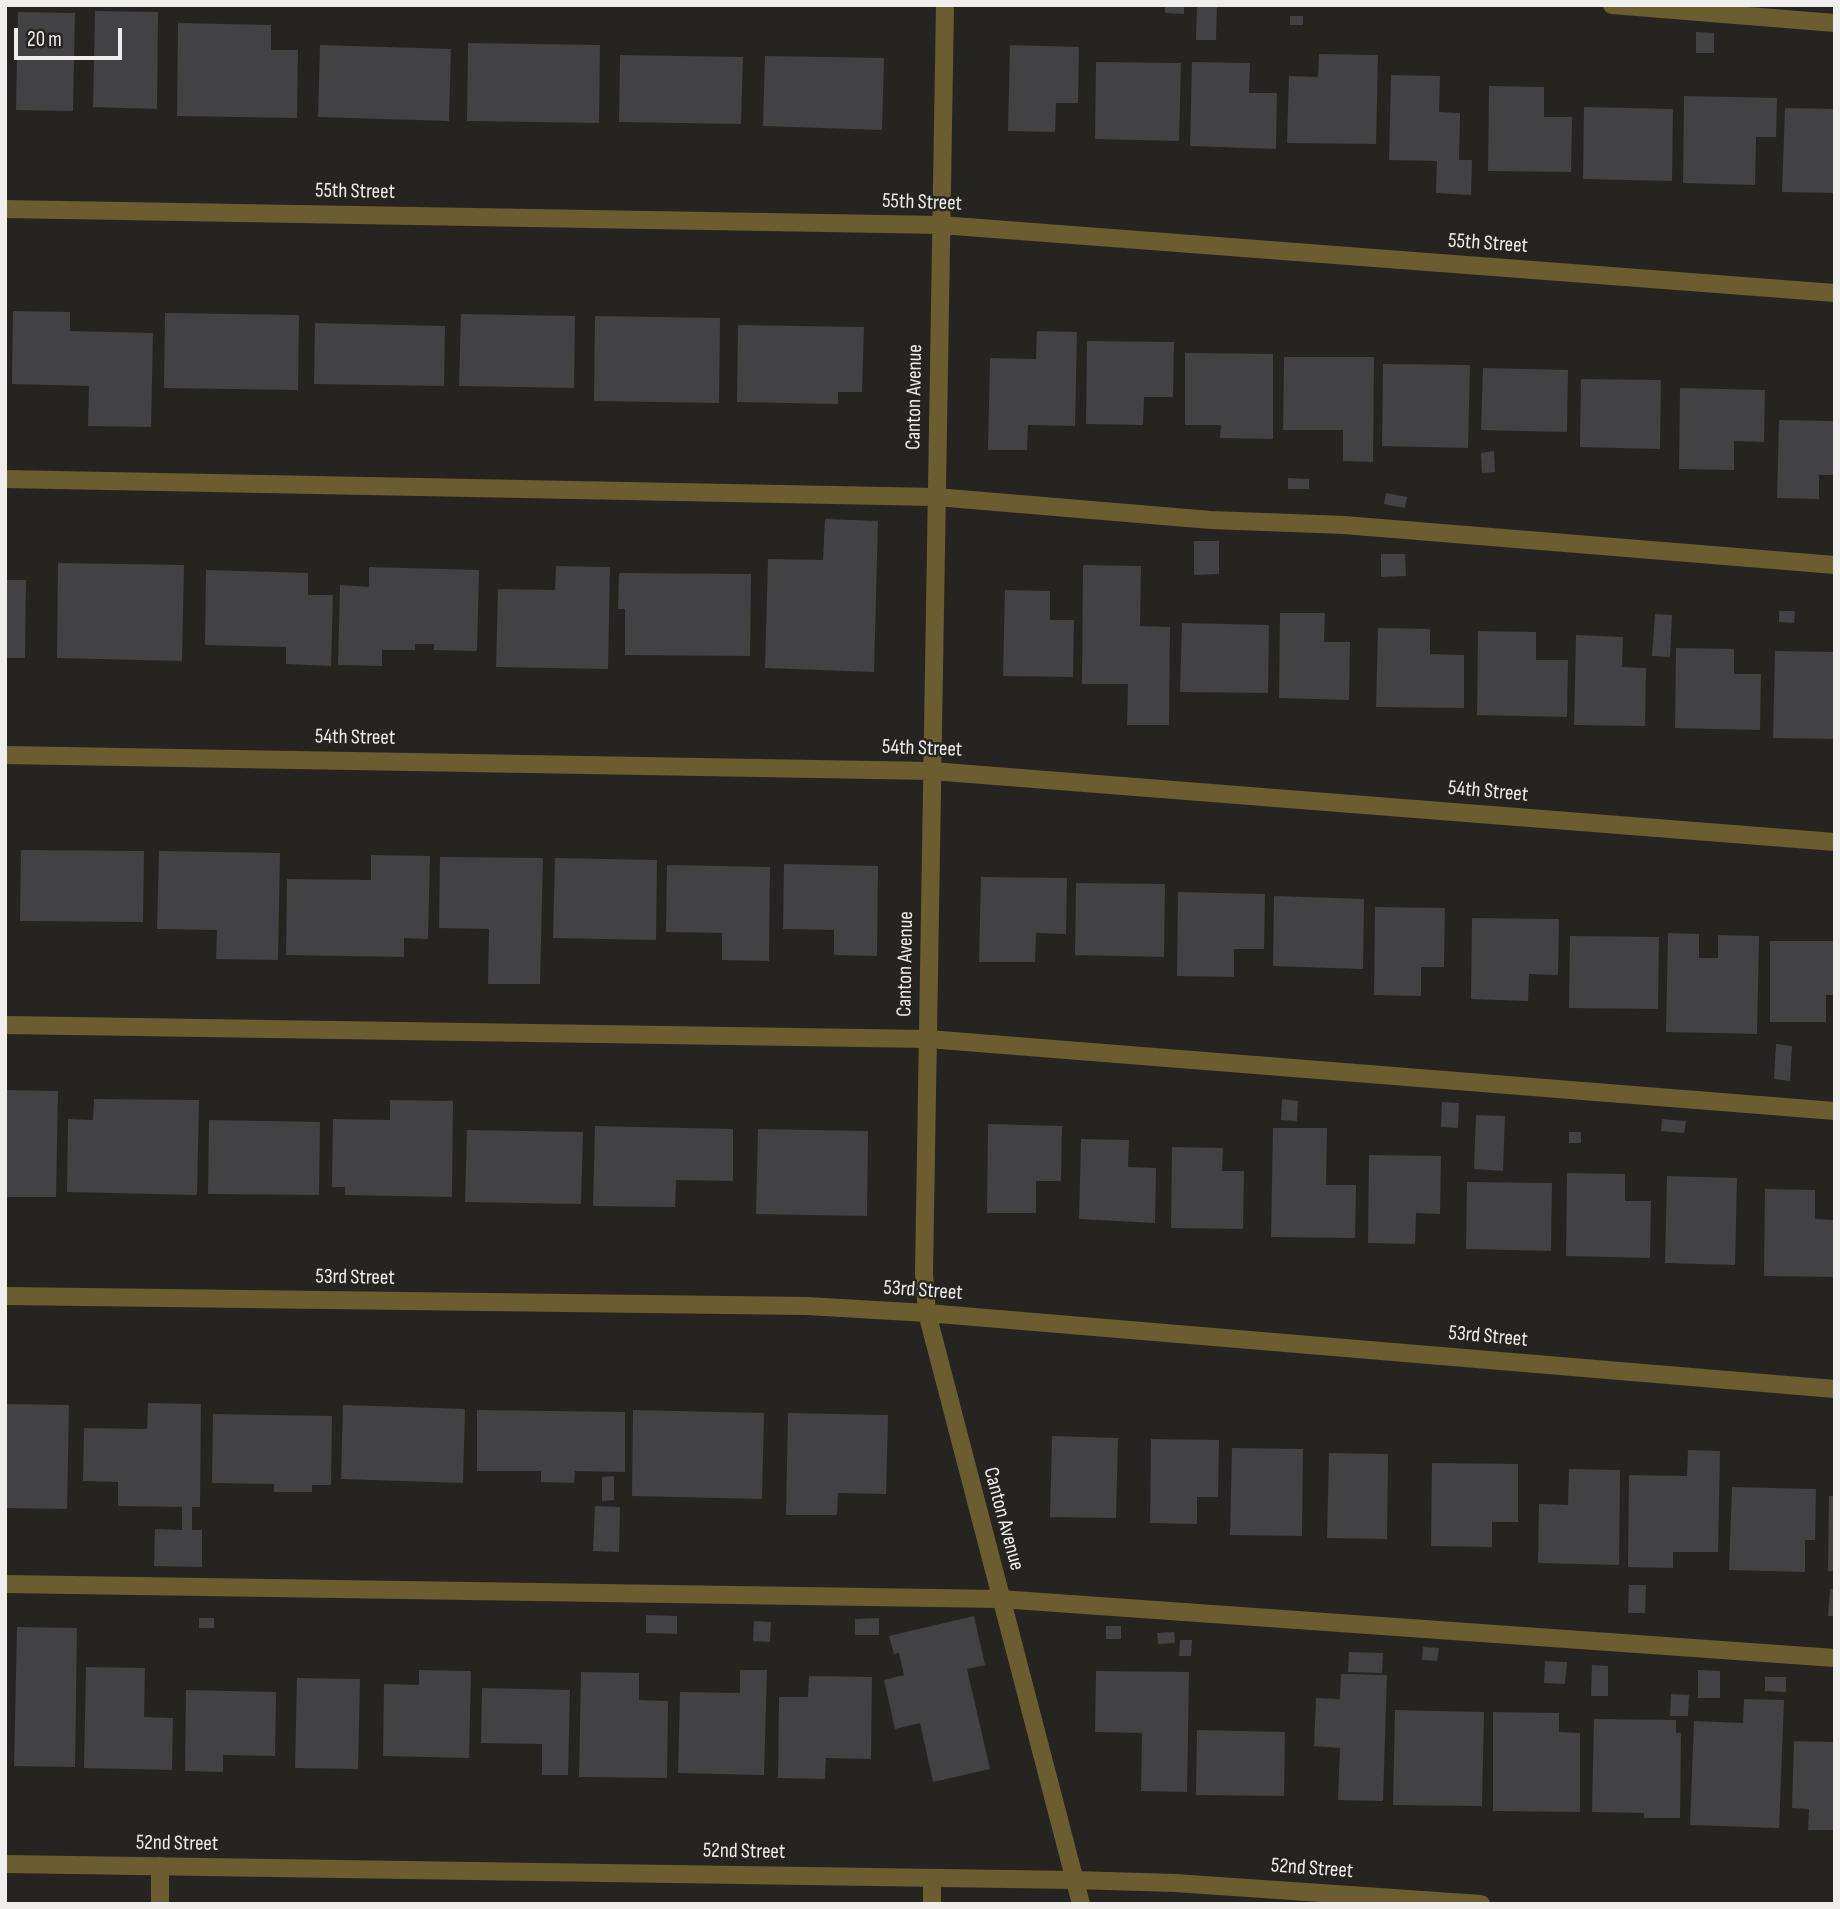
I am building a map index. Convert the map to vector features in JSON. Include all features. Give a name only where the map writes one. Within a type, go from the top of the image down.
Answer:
[{"type":"street","name":"Canton Avenue","points":[[945,5],[924,1273],[927,1313],[1081,1904]]},
{"type":"street","points":[[1612,5],[1835,23]]},
{"type":"street","name":"55th Street","points":[[5,209],[941,225],[1835,293]]},
{"type":"street","points":[[5,479],[936,497],[1211,520],[1344,525],[1835,565]]},
{"type":"street","name":"54th Street","points":[[5,755],[932,771],[1835,842]]},
{"type":"street","points":[[5,1025],[928,1039],[1835,1111]]},
{"type":"street","name":"53rd Street","points":[[5,1296],[807,1306],[927,1313],[1835,1389]]},
{"type":"street","points":[[5,1584],[1000,1599],[1835,1658]]},
{"type":"street","name":"52nd Street","points":[[5,1864],[1074,1880],[1175,1883],[1481,1904]]},
{"type":"street","points":[[160,1866],[160,1904]]},
{"type":"street","points":[[932,1878],[932,1904]]},
{"type":"building","points":[[1165,5],[1184,5],[1184,14],[1165,13]]},
{"type":"building","points":[[1197,5],[1217,5],[1216,40],[1196,40]]},
{"type":"building","points":[[95,11],[158,12],[157,109],[93,107]]},
{"type":"building","points":[[18,12],[75,13],[73,111],[16,110]]},
{"type":"building","points":[[1290,16],[1303,16],[1303,25],[1290,25]]},
{"type":"building","points":[[178,23],[271,25],[271,50],[298,50],[297,118],[177,116]]},
{"type":"building","points":[[1696,32],[1714,33],[1714,53],[1696,53]]},
{"type":"building","points":[[468,43],[600,45],[599,123],[467,121]]},
{"type":"building","points":[[320,45],[451,49],[449,121],[318,117]]},
{"type":"building","points":[[1010,45],[1079,47],[1078,103],[1056,103],[1055,132],[1008,131]]},
{"type":"building","points":[[1319,54],[1378,55],[1376,144],[1287,143],[1289,76],[1318,77]]},
{"type":"building","points":[[620,55],[743,57],[741,124],[619,122]]},
{"type":"building","points":[[765,56],[884,58],[882,130],[763,126]]},
{"type":"building","points":[[1096,62],[1181,63],[1179,141],[1095,139]]},
{"type":"building","points":[[1192,62],[1250,63],[1249,93],[1277,93],[1276,149],[1190,146]]},
{"type":"building","points":[[1391,75],[1440,76],[1439,112],[1460,113],[1459,160],[1472,160],[1471,195],[1436,193],[1437,161],[1389,160]]},
{"type":"building","points":[[1489,86],[1544,87],[1544,117],[1572,117],[1571,172],[1488,171]]},
{"type":"building","points":[[1684,96],[1777,98],[1776,137],[1756,137],[1755,185],[1683,183]]},
{"type":"building","points":[[1584,107],[1673,109],[1672,181],[1583,179]]},
{"type":"building","points":[[1785,108],[1835,109],[1835,193],[1782,192]]},
{"type":"building","points":[[13,311],[70,312],[70,331],[153,333],[151,427],[88,426],[89,386],[12,384]]},
{"type":"building","points":[[165,313],[299,315],[298,390],[164,388]]},
{"type":"building","points":[[461,314],[575,316],[574,388],[459,386]]},
{"type":"building","points":[[595,316],[720,318],[719,403],[594,401]]},
{"type":"building","points":[[315,323],[445,326],[444,386],[314,384]]},
{"type":"building","points":[[738,325],[864,327],[862,392],[838,392],[838,404],[737,402]]},
{"type":"building","points":[[1037,331],[1077,332],[1075,426],[1028,425],[1027,450],[988,450],[990,358],[1036,359]]},
{"type":"building","points":[[1087,341],[1174,342],[1173,397],[1144,397],[1143,425],[1086,424]]},
{"type":"building","points":[[1185,353],[1273,354],[1273,439],[1220,438],[1221,425],[1185,425]]},
{"type":"building","points":[[1284,357],[1374,357],[1373,462],[1343,461],[1343,430],[1283,430]]},
{"type":"building","points":[[1383,364],[1470,365],[1468,448],[1382,446]]},
{"type":"building","points":[[1483,368],[1568,370],[1567,432],[1481,430]]},
{"type":"building","points":[[1581,379],[1661,380],[1660,449],[1580,447]]},
{"type":"building","points":[[1680,388],[1765,390],[1764,442],[1734,441],[1734,470],[1679,469]]},
{"type":"building","points":[[1779,420],[1835,421],[1835,475],[1819,475],[1819,499],[1777,498]]},
{"type":"building","points":[[1494,451],[1495,472],[1482,473],[1481,453]]},
{"type":"building","points":[[1288,478],[1309,479],[1309,489],[1288,489]]},
{"type":"building","points":[[1386,493],[1407,497],[1405,508],[1384,504]]},
{"type":"building","points":[[825,519],[878,521],[874,672],[765,668],[768,559],[823,560]]},
{"type":"building","points":[[1194,541],[1219,541],[1219,574],[1194,575]]},
{"type":"building","points":[[1381,554],[1405,554],[1406,576],[1381,577]]},
{"type":"building","points":[[58,563],[184,565],[182,661],[57,658]]},
{"type":"building","points":[[1083,565],[1141,566],[1140,626],[1170,627],[1169,725],[1127,725],[1128,684],[1082,684]]},
{"type":"building","points":[[556,566],[610,567],[608,669],[496,667],[498,589],[555,590]]},
{"type":"building","points":[[369,567],[479,570],[477,651],[434,650],[434,644],[415,644],[415,650],[382,650],[382,666],[338,665],[340,585],[369,587]]},
{"type":"building","points":[[206,570],[308,573],[308,595],[333,595],[331,666],[286,664],[286,647],[205,645]]},
{"type":"building","points":[[619,573],[751,574],[750,656],[625,655],[625,609],[618,609]]},
{"type":"building","points":[[5,580],[26,580],[25,658],[5,658]]},
{"type":"building","points":[[1005,590],[1050,591],[1050,620],[1074,620],[1073,677],[1003,676]]},
{"type":"building","points":[[1779,611],[1795,611],[1794,623],[1779,622]]},
{"type":"building","points":[[1280,613],[1325,613],[1324,642],[1350,642],[1349,700],[1279,698]]},
{"type":"building","points":[[1655,614],[1672,615],[1670,657],[1652,656]]},
{"type":"building","points":[[1182,623],[1269,625],[1268,693],[1180,692]]},
{"type":"building","points":[[1378,628],[1430,629],[1430,654],[1464,655],[1464,708],[1376,707]]},
{"type":"building","points":[[1478,631],[1536,632],[1536,660],[1568,660],[1567,717],[1477,715]]},
{"type":"building","points":[[1576,635],[1623,637],[1622,667],[1646,668],[1645,726],[1574,725]]},
{"type":"building","points":[[1676,648],[1734,649],[1734,674],[1761,674],[1760,730],[1675,728]]},
{"type":"building","points":[[1775,651],[1835,652],[1835,739],[1773,738]]},
{"type":"building","points":[[21,850],[144,851],[143,922],[20,921]]},
{"type":"building","points":[[159,851],[280,853],[278,960],[216,959],[217,930],[157,929]]},
{"type":"building","points":[[371,855],[430,856],[428,939],[404,938],[404,957],[286,955],[287,879],[371,880]]},
{"type":"building","points":[[440,857],[543,858],[540,984],[488,984],[489,929],[439,928]]},
{"type":"building","points":[[555,858],[657,860],[656,940],[553,938]]},
{"type":"building","points":[[784,864],[878,866],[877,956],[834,955],[834,930],[783,929]]},
{"type":"building","points":[[667,865],[770,867],[769,961],[722,960],[722,933],[666,932]]},
{"type":"building","points":[[981,877],[1067,878],[1066,934],[1036,933],[1035,962],[979,962]]},
{"type":"building","points":[[1076,883],[1165,884],[1164,957],[1075,955]]},
{"type":"building","points":[[1178,892],[1265,894],[1264,949],[1234,949],[1234,977],[1177,976]]},
{"type":"building","points":[[1274,896],[1364,899],[1363,969],[1273,966]]},
{"type":"building","points":[[1375,907],[1445,908],[1444,967],[1421,967],[1421,996],[1374,995]]},
{"type":"building","points":[[1472,918],[1559,919],[1558,975],[1529,974],[1528,1001],[1471,999]]},
{"type":"building","points":[[1668,933],[1699,934],[1699,958],[1718,958],[1718,935],[1759,936],[1757,1034],[1666,1032]]},
{"type":"building","points":[[1570,936],[1659,937],[1658,1009],[1569,1008]]},
{"type":"building","points":[[1770,941],[1835,941],[1835,995],[1826,995],[1826,1022],[1770,1022]]},
{"type":"building","points":[[1776,1044],[1792,1046],[1790,1081],[1774,1079]]},
{"type":"building","points":[[5,1090],[58,1091],[56,1197],[5,1197]]},
{"type":"building","points":[[94,1099],[199,1100],[197,1195],[67,1192],[68,1119],[93,1120]]},
{"type":"building","points":[[1282,1099],[1298,1101],[1297,1121],[1281,1120]]},
{"type":"building","points":[[390,1100],[453,1101],[452,1197],[345,1195],[345,1187],[332,1187],[333,1119],[390,1120]]},
{"type":"building","points":[[1442,1102],[1459,1103],[1458,1128],[1441,1127]]},
{"type":"building","points":[[1476,1115],[1505,1116],[1503,1171],[1474,1169]]},
{"type":"building","points":[[1662,1119],[1686,1121],[1684,1133],[1661,1131]]},
{"type":"building","points":[[209,1120],[320,1122],[319,1195],[208,1194]]},
{"type":"building","points":[[988,1124],[1062,1126],[1061,1181],[1036,1181],[1036,1213],[987,1213]]},
{"type":"building","points":[[595,1126],[733,1129],[733,1181],[676,1180],[675,1207],[593,1206]]},
{"type":"building","points":[[1273,1128],[1327,1128],[1326,1185],[1356,1185],[1355,1238],[1271,1237]]},
{"type":"building","points":[[758,1129],[868,1131],[867,1216],[756,1214]]},
{"type":"building","points":[[467,1130],[583,1132],[581,1204],[465,1202]]},
{"type":"building","points":[[1569,1132],[1581,1132],[1581,1143],[1569,1143]]},
{"type":"building","points":[[1081,1139],[1129,1140],[1128,1167],[1156,1168],[1155,1223],[1079,1219]]},
{"type":"building","points":[[1172,1147],[1223,1148],[1222,1171],[1244,1171],[1243,1229],[1171,1228]]},
{"type":"building","points":[[1369,1155],[1441,1156],[1440,1214],[1416,1213],[1415,1244],[1368,1243]]},
{"type":"building","points":[[1567,1173],[1625,1174],[1625,1201],[1651,1201],[1650,1258],[1566,1256]]},
{"type":"building","points":[[1667,1176],[1737,1178],[1735,1265],[1665,1263]]},
{"type":"building","points":[[1467,1182],[1552,1183],[1551,1251],[1466,1249]]},
{"type":"building","points":[[1765,1189],[1815,1190],[1815,1219],[1835,1220],[1835,1277],[1764,1276]]},
{"type":"building","points":[[148,1403],[201,1404],[200,1507],[192,1507],[192,1530],[202,1530],[202,1567],[154,1566],[155,1529],[182,1530],[182,1507],[118,1506],[118,1482],[83,1481],[84,1428],[147,1429]]},
{"type":"building","points":[[5,1404],[69,1405],[67,1509],[5,1508]]},
{"type":"building","points":[[343,1405],[465,1409],[463,1483],[341,1479]]},
{"type":"building","points":[[477,1410],[625,1412],[625,1472],[575,1471],[574,1483],[541,1482],[541,1471],[477,1471]]},
{"type":"building","points":[[633,1410],[764,1413],[762,1499],[632,1496]]},
{"type":"building","points":[[788,1413],[888,1415],[886,1494],[838,1493],[837,1515],[786,1515]]},
{"type":"building","points":[[213,1414],[332,1416],[331,1485],[312,1485],[312,1492],[274,1492],[274,1484],[212,1483]]},
{"type":"building","points":[[1052,1436],[1118,1438],[1116,1518],[1050,1517]]},
{"type":"building","points":[[1151,1439],[1219,1440],[1218,1497],[1197,1497],[1197,1524],[1150,1523]]},
{"type":"building","points":[[1232,1448],[1303,1449],[1302,1536],[1230,1535]]},
{"type":"building","points":[[1688,1450],[1720,1451],[1718,1552],[1673,1552],[1673,1568],[1628,1567],[1629,1475],[1687,1476]]},
{"type":"building","points":[[1329,1453],[1388,1454],[1387,1539],[1327,1538]]},
{"type":"building","points":[[1432,1463],[1518,1464],[1518,1522],[1492,1522],[1492,1547],[1431,1546]]},
{"type":"building","points":[[1569,1469],[1620,1470],[1619,1565],[1538,1563],[1539,1504],[1568,1505]]},
{"type":"building","points":[[614,1476],[614,1500],[602,1501],[602,1477]]},
{"type":"building","points":[[1732,1487],[1816,1489],[1815,1540],[1805,1540],[1805,1572],[1729,1570]]},
{"type":"building","points":[[1829,1496],[1835,1496],[1835,1571],[1828,1571]]},
{"type":"building","points":[[595,1506],[620,1507],[619,1552],[593,1551]]},
{"type":"building","points":[[1629,1585],[1646,1585],[1645,1613],[1628,1613]]},
{"type":"building","points":[[1830,1589],[1835,1589],[1835,1616],[1828,1616]]},
{"type":"building","points":[[646,1615],[677,1616],[677,1634],[646,1633]]},
{"type":"building","points":[[974,1616],[985,1665],[967,1669],[990,1769],[933,1782],[920,1723],[895,1729],[884,1680],[904,1675],[899,1653],[894,1654],[889,1636]]},
{"type":"building","points":[[199,1618],[214,1618],[214,1628],[199,1628]]},
{"type":"building","points":[[879,1618],[879,1635],[855,1635],[855,1619]]},
{"type":"building","points":[[754,1621],[771,1622],[770,1642],[753,1641]]},
{"type":"building","points":[[1106,1626],[1121,1626],[1121,1639],[1106,1639]]},
{"type":"building","points":[[17,1627],[77,1628],[75,1767],[14,1766]]},
{"type":"building","points":[[1174,1632],[1175,1643],[1158,1644],[1157,1633]]},
{"type":"building","points":[[1180,1640],[1192,1640],[1191,1656],[1179,1656]]},
{"type":"building","points":[[1423,1647],[1439,1648],[1437,1661],[1422,1660]]},
{"type":"building","points":[[1349,1652],[1383,1653],[1382,1673],[1348,1672]]},
{"type":"building","points":[[1545,1661],[1567,1662],[1565,1684],[1544,1683]]},
{"type":"building","points":[[1592,1665],[1608,1666],[1608,1696],[1591,1696]]},
{"type":"building","points":[[86,1667],[145,1668],[144,1717],[173,1718],[172,1770],[84,1768]]},
{"type":"building","points":[[419,1670],[471,1671],[469,1758],[383,1756],[384,1684],[419,1685]]},
{"type":"building","points":[[740,1670],[767,1670],[764,1775],[678,1773],[680,1692],[740,1693]]},
{"type":"building","points":[[1698,1670],[1720,1671],[1720,1698],[1698,1698]]},
{"type":"building","points":[[1096,1671],[1189,1672],[1187,1792],[1141,1791],[1142,1733],[1095,1732]]},
{"type":"building","points":[[581,1672],[639,1673],[639,1700],[668,1701],[667,1778],[579,1777]]},
{"type":"building","points":[[1341,1674],[1387,1675],[1383,1801],[1338,1800],[1340,1748],[1314,1746],[1316,1698],[1340,1699]]},
{"type":"building","points":[[809,1676],[872,1677],[871,1759],[826,1758],[825,1779],[778,1778],[779,1697],[808,1697]]},
{"type":"building","points":[[1765,1677],[1786,1677],[1786,1692],[1765,1691]]},
{"type":"building","points":[[297,1678],[360,1679],[358,1769],[295,1768]]},
{"type":"building","points":[[482,1688],[570,1690],[568,1775],[542,1775],[542,1744],[481,1743]]},
{"type":"building","points":[[186,1690],[276,1692],[275,1756],[223,1755],[223,1772],[185,1771]]},
{"type":"building","points":[[1671,1694],[1689,1695],[1688,1716],[1670,1716]]},
{"type":"building","points":[[1744,1699],[1784,1700],[1779,1828],[1690,1825],[1694,1721],[1743,1723]]},
{"type":"building","points":[[1395,1710],[1484,1712],[1482,1806],[1393,1805]]},
{"type":"building","points":[[1493,1712],[1559,1713],[1559,1732],[1580,1733],[1580,1812],[1493,1811]]},
{"type":"building","points":[[1594,1719],[1676,1720],[1676,1733],[1681,1733],[1680,1818],[1644,1818],[1644,1813],[1592,1812]]},
{"type":"building","points":[[1197,1730],[1285,1732],[1284,1796],[1196,1795]]},
{"type":"building","points":[[1794,1741],[1835,1742],[1835,1830],[1808,1830],[1809,1809],[1792,1808]]}]
